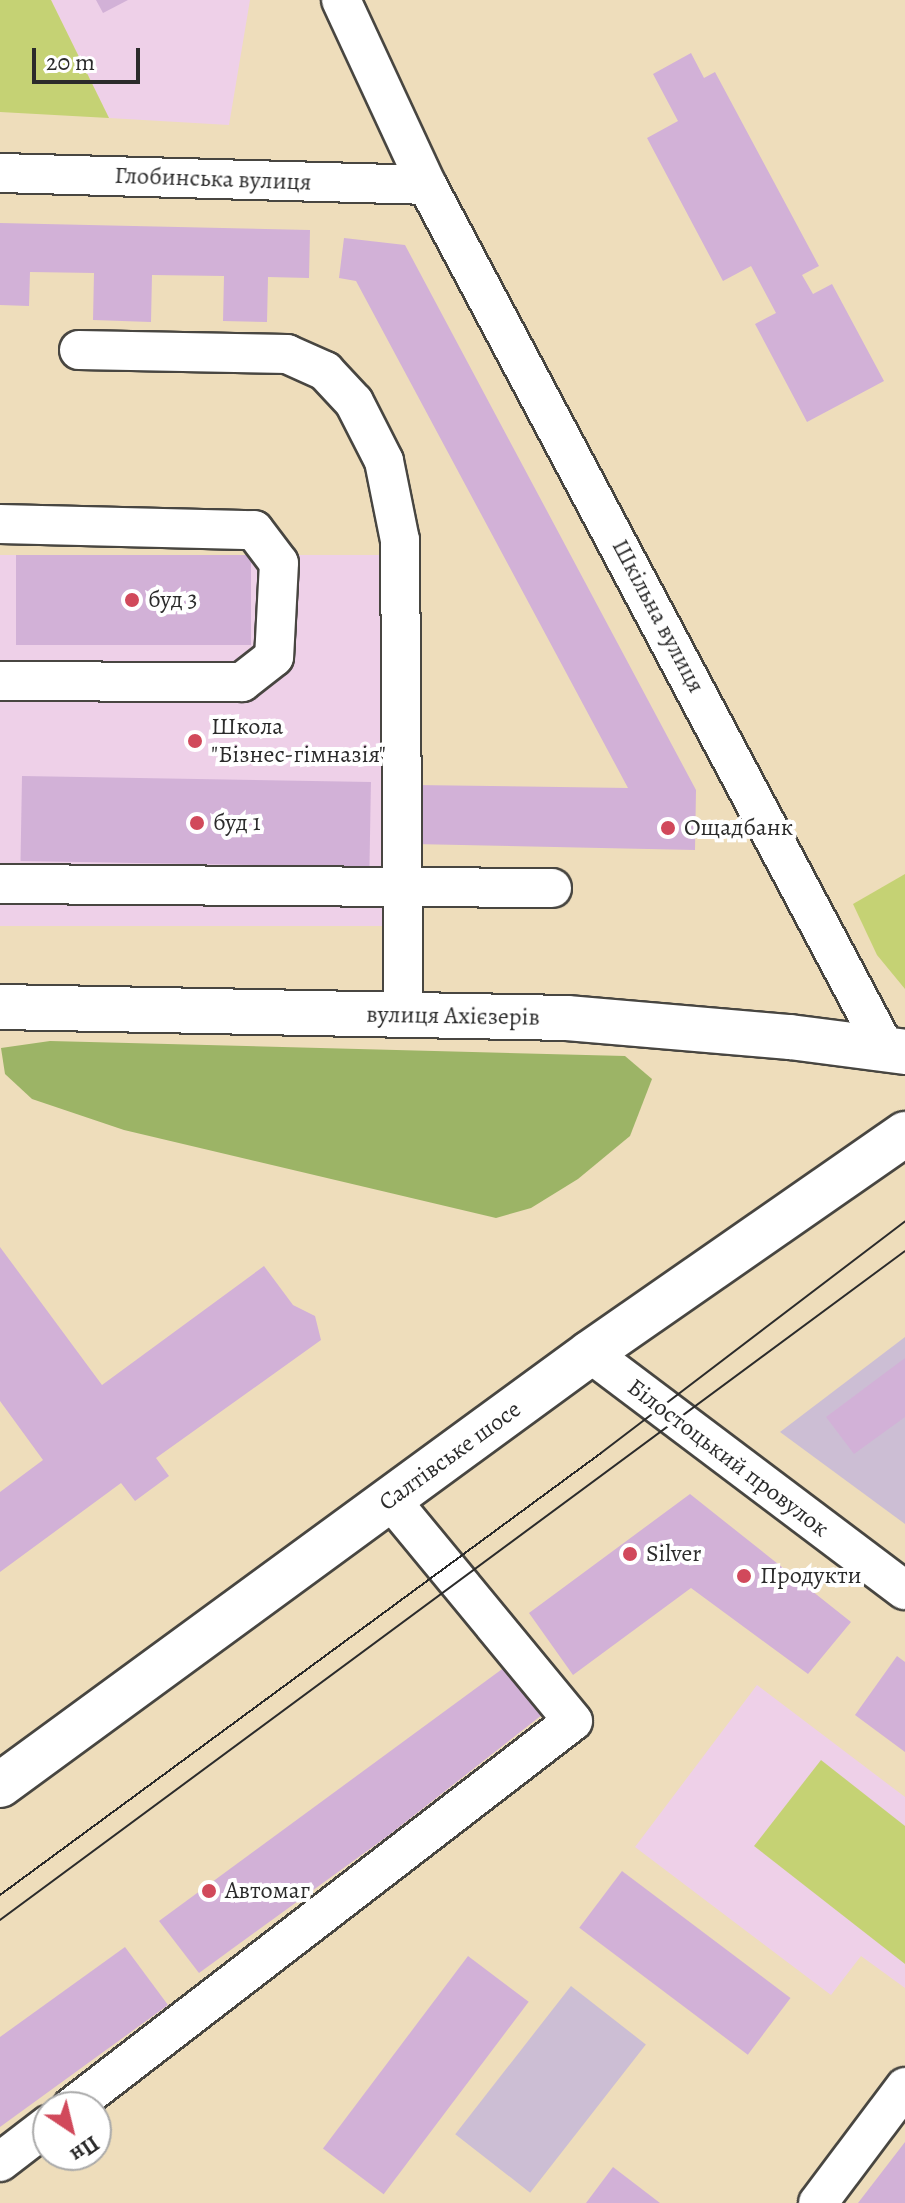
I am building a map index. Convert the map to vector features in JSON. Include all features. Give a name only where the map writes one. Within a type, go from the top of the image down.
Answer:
[{"type":"main road","name":"вулиця Ахієзерів","points":[[0,1007],[567,1018],[896,1051]]},
{"type":"main road","name":"Салтівське шосе","points":[[0,1785],[590,1353],[905,1134]]},
{"type":"street","name":"Шкільна вулиця","points":[[341,0],[427,185],[896,1051]]},
{"type":"street","name":"Глобинська вулиця","points":[[0,173],[427,185]]},
{"type":"street","points":[[79,350],[287,354],[325,371],[354,402],[384,461],[398,508],[403,1016]]},
{"type":"street","points":[[0,524],[254,530],[279,563],[274,657],[242,682],[0,681]]},
{"type":"street","points":[[0,884],[552,888]]},
{"type":"street","name":"Білостоцький провулок","points":[[590,1353],[905,1590]]},
{"type":"street","points":[[93,2091],[573,1721],[391,1500]]},
{"type":"street","points":[[818,2203],[905,2087]]},
{"type":"street","points":[[0,2162],[32,2137]]},
{"type":"shaded area","points":[[51,0],[250,0],[229,125],[109,118]]},
{"type":"shaded area","name":"Школа \"Бізнес-гімназія\"","points":[[0,555],[390,555],[390,926],[0,926]]},
{"type":"shaded area","points":[[905,1337],[905,1524],[780,1432]]},
{"type":"shaded area","points":[[757,1685],[905,1797],[905,1988],[861,1956],[831,1995],[635,1847]]},
{"type":"shaded area","points":[[571,1986],[646,2044],[530,2193],[455,2134]]},
{"type":"green space","points":[[0,0],[51,0],[109,118],[0,112]]},
{"type":"green space","points":[[905,874],[905,989],[877,955],[853,904]]},
{"type":"green space","points":[[50,1041],[625,1056],[652,1079],[630,1136],[578,1179],[531,1208],[496,1218],[124,1130],[32,1099],[5,1074],[1,1048]]},
{"type":"green space","points":[[821,1760],[905,1826],[905,1964],[754,1846]]},
{"type":"building","points":[[96,0],[128,0],[103,13]]},
{"type":"building","points":[[691,53],[704,78],[715,72],[819,266],[802,275],[813,294],[832,284],[884,381],[807,422],[755,324],[776,313],[751,266],[723,281],[647,138],[678,121],[653,74]]},
{"type":"building","points":[[0,223],[310,230],[309,278],[268,277],[267,322],[223,321],[224,276],[152,275],[151,322],[93,320],[94,273],[30,272],[29,306],[0,305]]},
{"type":"building","points":[[344,238],[405,245],[696,790],[695,850],[413,844],[415,785],[628,788],[356,281],[339,278]]},
{"type":"building","name":"буд 3","points":[[16,555],[251,555],[251,645],[16,645]]},
{"type":"building","name":"буд 1","points":[[22,776],[371,782],[369,867],[21,861]]},
{"type":"building","points":[[0,1247],[102,1385],[264,1266],[293,1305],[315,1316],[321,1340],[156,1458],[169,1476],[135,1501],[121,1483],[0,1572],[0,1492],[43,1460],[0,1401]]},
{"type":"building","points":[[905,1358],[905,1417],[854,1454],[826,1417]]},
{"type":"building","points":[[690,1494],[851,1622],[808,1674],[691,1588],[573,1675],[529,1613]]},
{"type":"building","points":[[897,1656],[905,1662],[905,1752],[855,1715]]},
{"type":"building","points":[[509,1664],[547,1711],[389,1835],[199,1973],[159,1921]]},
{"type":"building","points":[[622,1871],[791,1998],[748,2055],[579,1928]]},
{"type":"building","points":[[125,1947],[168,2005],[50,2091],[32,2091],[32,2104],[0,2127],[0,2037]]},
{"type":"building","points":[[468,1956],[529,2002],[384,2194],[323,2148]]},
{"type":"building","points":[[905,2142],[905,2203],[858,2203]]},
{"type":"building","points":[[613,2167],[660,2203],[586,2203]]},
{"type":"tram line","points":[[0,1895],[601,1453],[905,1221]]},
{"type":"tram line","points":[[0,1920],[905,1251]]},
{"type":"place","name":"буд 3","points":[[132,600]]},
{"type":"place","name":"Школа \"Бізнес-гімназія\"","points":[[195,741]]},
{"type":"place","name":"буд 1","points":[[197,823]]},
{"type":"place","name":"Ощадбанк","points":[[668,828]]},
{"type":"place","name":"Silver","points":[[630,1554]]},
{"type":"place","name":"Продукти","points":[[744,1576]]},
{"type":"place","name":"Автомаг","points":[[209,1891]]}]
